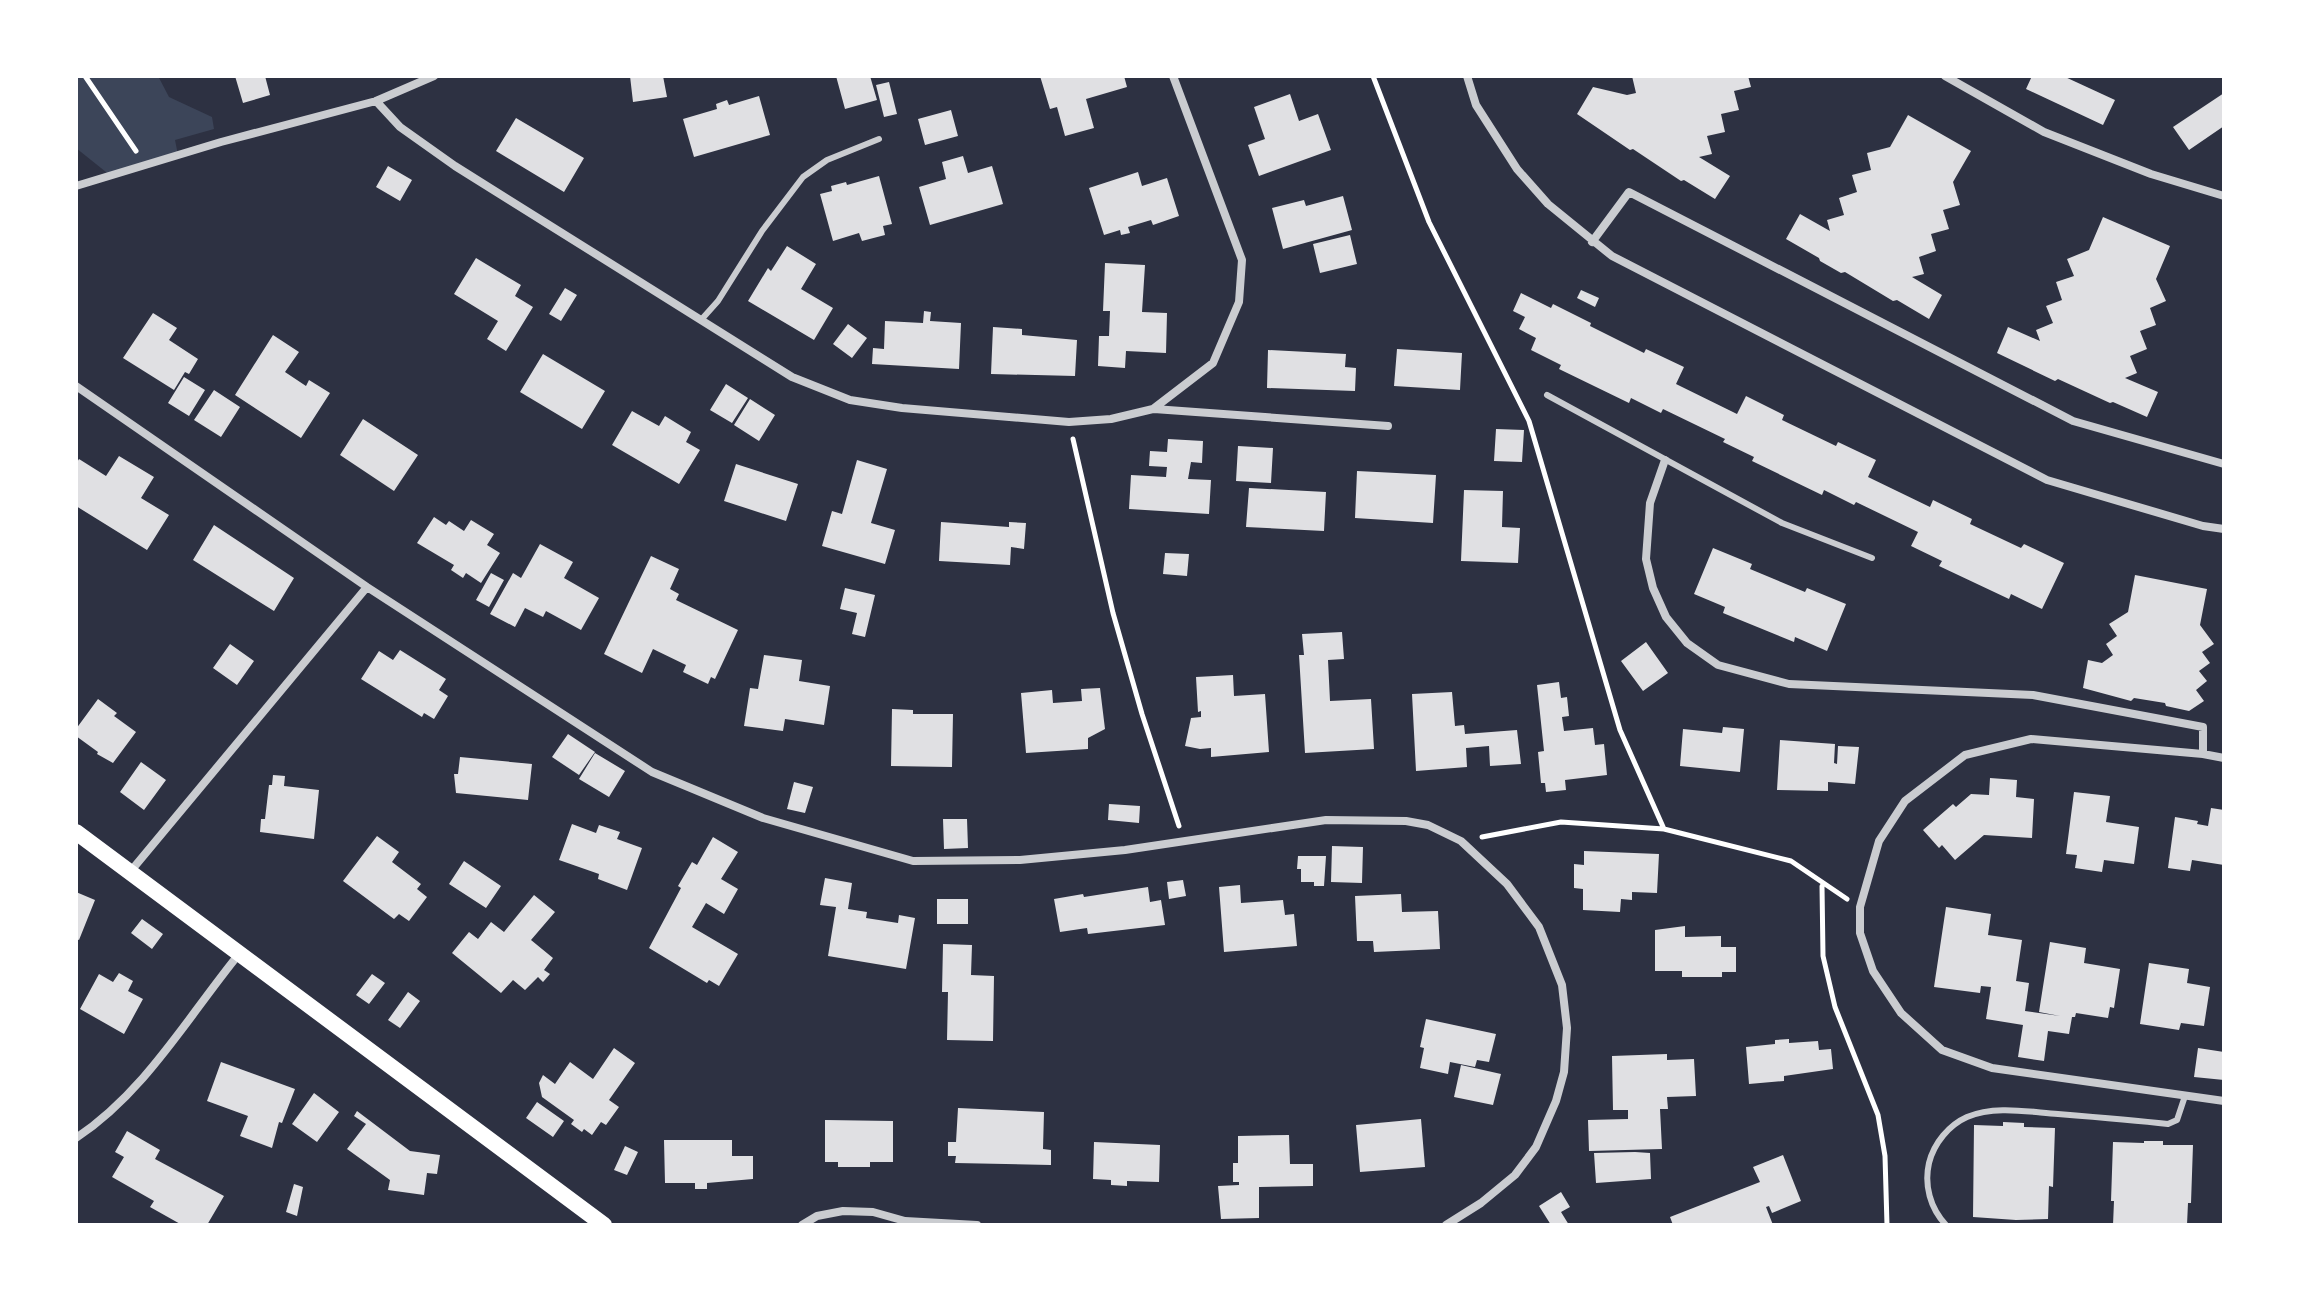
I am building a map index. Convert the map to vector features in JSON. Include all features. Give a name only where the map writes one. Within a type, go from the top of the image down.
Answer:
[{"type":"main road","points":[[76,832],[604,1225]]},
{"type":"street","points":[[76,186],[221,142],[376,101],[434,76]]},
{"type":"street","points":[[1153,409],[1213,363],[1239,302],[1242,260],[1173,76]]},
{"type":"street","points":[[1467,76],[1476,105],[1517,169],[1548,204],[1612,256],[2047,480],[2203,526],[2224,529]]},
{"type":"street","points":[[1945,76],[2044,132],[2151,174],[2224,196]]},
{"type":"street","points":[[376,101],[400,127],[455,166],[792,377],[850,400],[902,408],[1069,422],[1111,419],[1153,409],[1388,426]]},
{"type":"street","points":[[1592,242],[1629,192],[2073,421],[2224,464]]},
{"type":"street","points":[[76,386],[367,587],[652,772],[763,818],[913,861],[1020,860],[1125,850],[1326,820],[1406,821],[1428,825],[1461,841],[1507,884],[1539,927],[1562,985],[1567,1028],[1564,1072],[1556,1101],[1536,1147],[1515,1175],[1481,1203],[1446,1225]]},
{"type":"street","points":[[1665,460],[1650,503],[1646,559],[1653,588],[1666,617],[1687,643],[1718,665],[1789,684],[2033,695],[2203,727],[2203,754]]},
{"type":"street","points":[[130,872],[367,587]]},
{"type":"street","points":[[2224,758],[2031,739],[1965,755],[1905,801],[1879,841],[1860,907],[1860,933],[1873,971],[1901,1013],[1942,1050],[1992,1068],[2224,1101]]},
{"type":"street","points":[[76,1138],[99,1123],[128,1095],[181,1032],[239,953]]},
{"type":"street","points":[[802,1225],[817,1216],[843,1211],[873,1212],[905,1221],[977,1225]]},
{"type":"lane","points":[[701,320],[718,301],[762,231],[803,177],[827,160],[879,139]]},
{"type":"lane","points":[[1547,395],[1782,523],[1872,558]]},
{"type":"lane","points":[[1946,1225],[1939,1218],[1929,1195],[1928,1166],[1937,1144],[1949,1128],[1967,1117],[1999,1110],[2168,1124],[2177,1120],[2185,1096]]},
{"type":"path","points":[[85,76],[146,165]]},
{"type":"path","points":[[1373,76],[1429,222],[1529,421],[1620,730],[1664,829]]},
{"type":"path","points":[[1069,422],[1113,613],[1184,841]]},
{"type":"path","points":[[1461,841],[1561,822],[1664,829],[1791,861],[1822,885],[1860,907]]},
{"type":"path","points":[[1822,885],[1823,956],[1835,1007],[1878,1115],[1885,1156],[1887,1225]]},
{"type":"shaded area","points":[[76,76],[158,76],[169,97],[212,117],[214,129],[175,140],[178,155],[111,176],[76,148]]},
{"type":"building","points":[[235,76],[265,76],[270,95],[243,103]]},
{"type":"building","points":[[630,76],[663,76],[667,97],[633,102]]},
{"type":"building","points":[[836,76],[870,76],[877,100],[845,109]]},
{"type":"building","points":[[1040,76],[1124,76],[1127,87],[1086,99],[1094,128],[1065,136],[1057,107],[1050,109]]},
{"type":"building","points":[[1632,76],[1748,76],[1751,87],[1734,91],[1739,110],[1721,114],[1725,132],[1707,136],[1712,154],[1699,157],[1730,176],[1715,199],[1630,150],[1577,114],[1593,87],[1627,95],[1636,93]]},
{"type":"building","points":[[2032,76],[2063,76],[2115,100],[2103,125],[2026,89]]},
{"type":"building","points":[[889,82],[897,114],[884,117],[876,85]]},
{"type":"building","points":[[2224,93],[2224,126],[2189,150],[2173,127]]},
{"type":"building","points":[[1290,94],[1299,121],[1318,114],[1331,150],[1259,176],[1248,145],[1265,139],[1254,107]]},
{"type":"building","points":[[759,96],[770,135],[694,157],[683,119],[717,109],[716,104],[727,100],[729,105]]},
{"type":"building","points":[[951,110],[958,136],[925,145],[918,119]]},
{"type":"building","points":[[1908,115],[1971,151],[1953,182],[1960,205],[1943,210],[1949,229],[1931,234],[1936,251],[1919,257],[1924,274],[1912,277],[1942,295],[1929,319],[1845,272],[1841,273],[1786,239],[1800,214],[1830,231],[1827,220],[1844,215],[1839,198],[1857,192],[1852,175],[1871,170],[1867,153],[1890,147]]},
{"type":"building","points":[[516,118],[584,158],[564,192],[496,151]]},
{"type":"building","points":[[963,156],[968,173],[992,166],[1003,204],[930,225],[919,187],[946,179],[942,162]]},
{"type":"building","points":[[388,166],[412,180],[400,201],[376,187]]},
{"type":"building","points":[[1138,172],[1142,186],[1167,178],[1179,216],[1153,225],[1151,220],[1128,227],[1130,233],[1121,235],[1120,230],[1104,235],[1089,188]]},
{"type":"building","points":[[879,176],[892,224],[883,226],[885,235],[862,241],[859,233],[833,241],[820,194],[832,191],[831,186]]},
{"type":"building","points":[[1343,196],[1352,230],[1283,249],[1272,208],[1304,200],[1306,206]]},
{"type":"building","points":[[2103,217],[2170,246],[2156,279],[2166,301],[2150,308],[2156,325],[2140,331],[2147,349],[2130,356],[2137,373],[2125,378],[2158,392],[2147,417],[2058,379],[2055,381],[1997,353],[2008,327],[2040,341],[2036,330],[2053,323],[2046,306],[2062,300],[2056,282],[2074,276],[2067,259],[2089,250]]},
{"type":"building","points":[[1350,235],[1357,264],[1320,273],[1313,244]]},
{"type":"building","points":[[787,246],[816,264],[801,289],[833,308],[814,340],[748,301],[768,268],[771,271]]},
{"type":"building","points":[[476,258],[521,285],[515,296],[533,307],[506,351],[487,339],[498,321],[454,294]]},
{"type":"building","points":[[1105,263],[1145,265],[1142,312],[1167,313],[1166,353],[1126,351],[1125,368],[1098,366],[1099,336],[1109,336],[1110,311],[1103,311]]},
{"type":"building","points":[[565,288],[577,295],[561,321],[549,314]]},
{"type":"building","points":[[1581,290],[1599,298],[1595,307],[1577,298]]},
{"type":"building","points":[[1521,293],[1551,308],[1553,304],[1644,353],[1646,349],[1684,367],[1676,384],[1737,414],[1746,396],[1784,415],[1782,420],[1836,446],[1838,442],[1876,460],[1868,477],[1930,507],[1933,500],[1972,519],[1970,524],[2021,548],[2024,544],[2064,563],[2042,609],[2011,594],[2009,599],[1939,566],[1942,561],[1911,546],[1918,532],[1856,502],[1854,505],[1824,490],[1822,495],[1752,461],[1754,457],[1723,442],[1725,439],[1663,409],[1661,413],[1631,398],[1629,403],[1559,369],[1561,365],[1531,350],[1536,338],[1519,329],[1525,317],[1513,311]]},
{"type":"building","points":[[924,311],[931,312],[930,321],[961,323],[959,369],[872,364],[873,348],[884,349],[885,321],[923,323]]},
{"type":"building","points":[[153,313],[177,328],[169,340],[198,359],[174,390],[123,358]]},
{"type":"building","points":[[848,324],[867,338],[852,358],[833,344]]},
{"type":"building","points":[[993,327],[1022,329],[1022,335],[1077,340],[1075,376],[991,374]]},
{"type":"building","points":[[273,335],[299,352],[285,372],[306,386],[309,380],[330,393],[301,438],[235,395]]},
{"type":"building","points":[[1397,349],[1462,353],[1460,390],[1394,386]]},
{"type":"building","points":[[1268,350],[1346,354],[1345,367],[1356,368],[1355,391],[1267,388]]},
{"type":"building","points":[[543,354],[605,391],[582,429],[520,392]]},
{"type":"building","points":[[184,377],[205,390],[189,416],[168,403]]},
{"type":"building","points":[[726,384],[748,398],[732,423],[710,410]]},
{"type":"building","points":[[214,390],[240,407],[221,437],[194,420]]},
{"type":"building","points":[[750,399],[775,415],[759,441],[734,425]]},
{"type":"building","points":[[632,411],[659,426],[665,416],[691,432],[686,442],[700,450],[679,484],[612,445]]},
{"type":"building","points":[[363,419],[418,455],[394,491],[340,455]]},
{"type":"building","points":[[1496,429],[1524,430],[1522,462],[1494,461]]},
{"type":"building","points":[[1168,439],[1203,441],[1202,463],[1191,462],[1188,479],[1211,480],[1209,514],[1129,509],[1131,475],[1166,477],[1167,467],[1149,466],[1150,451],[1167,452]]},
{"type":"building","points":[[1238,446],[1273,448],[1271,483],[1236,481]]},
{"type":"building","points":[[119,456],[154,477],[141,498],[169,515],[147,550],[76,506],[76,464],[79,459],[106,476]]},
{"type":"building","points":[[857,460],[887,469],[871,523],[895,530],[885,564],[822,546],[832,511],[842,514]]},
{"type":"building","points":[[736,464],[798,484],[786,521],[724,501]]},
{"type":"building","points":[[1357,471],[1436,475],[1433,523],[1355,518]]},
{"type":"building","points":[[1249,488],[1326,492],[1324,531],[1246,527]]},
{"type":"building","points":[[1464,490],[1503,491],[1502,527],[1520,528],[1518,563],[1461,561]]},
{"type":"building","points":[[434,517],[446,525],[449,521],[464,531],[471,520],[494,534],[487,545],[500,553],[481,583],[466,573],[463,578],[451,570],[454,565],[417,543]]},
{"type":"building","points":[[941,522],[1009,527],[1009,522],[1026,523],[1024,549],[1011,547],[1010,565],[939,561]]},
{"type":"building","points":[[214,525],[294,578],[274,611],[193,560]]},
{"type":"building","points":[[540,544],[573,562],[564,578],[599,598],[581,630],[546,611],[543,617],[525,608],[515,627],[490,614],[513,573],[521,578]]},
{"type":"building","points":[[1713,548],[1752,564],[1750,569],[1805,592],[1807,588],[1846,604],[1827,651],[1795,637],[1794,642],[1723,613],[1725,607],[1694,594]]},
{"type":"building","points":[[1165,553],[1189,554],[1187,576],[1163,574]]},
{"type":"building","points":[[651,556],[679,569],[670,589],[679,594],[676,600],[738,630],[715,679],[711,677],[708,684],[683,672],[686,665],[653,649],[642,673],[604,654]]},
{"type":"building","points":[[491,573],[504,580],[489,607],[476,600]]},
{"type":"building","points":[[2135,575],[2207,589],[2200,625],[2214,644],[2202,652],[2210,663],[2199,671],[2207,681],[2196,690],[2204,701],[2189,711],[2166,706],[2165,703],[2134,698],[2131,701],[2083,688],[2088,660],[2102,663],[2113,655],[2106,644],[2117,636],[2109,624],[2128,612]]},
{"type":"building","points":[[845,588],[875,595],[865,637],[852,634],[857,613],[840,609]]},
{"type":"building","points":[[1342,632],[1344,659],[1328,660],[1330,701],[1371,699],[1374,749],[1305,753],[1299,655],[1304,655],[1302,634]]},
{"type":"building","points":[[1646,642],[1668,673],[1643,691],[1621,661]]},
{"type":"building","points":[[230,644],[254,661],[237,685],[213,668]]},
{"type":"building","points":[[400,650],[446,679],[439,690],[448,696],[434,719],[424,713],[422,717],[361,679],[379,651],[393,660]]},
{"type":"building","points":[[764,655],[802,660],[799,681],[830,686],[824,725],[785,719],[783,731],[744,726],[750,688],[758,689]]},
{"type":"building","points":[[1233,675],[1234,696],[1265,694],[1269,752],[1211,757],[1211,748],[1185,746],[1191,718],[1201,717],[1196,677]]},
{"type":"building","points":[[1559,682],[1561,698],[1567,697],[1569,716],[1562,717],[1564,731],[1593,728],[1595,745],[1604,744],[1607,775],[1565,780],[1566,790],[1546,792],[1545,783],[1541,783],[1538,752],[1544,751],[1537,685]]},
{"type":"building","points":[[1100,688],[1105,729],[1088,738],[1088,749],[1026,753],[1021,693],[1052,690],[1053,703],[1082,701],[1081,689]]},
{"type":"building","points":[[1452,692],[1455,726],[1464,725],[1465,734],[1517,730],[1521,764],[1490,766],[1489,746],[1466,748],[1467,767],[1416,771],[1412,694]]},
{"type":"building","points":[[98,699],[136,732],[113,763],[76,736],[76,729]]},
{"type":"building","points":[[892,709],[913,710],[913,714],[953,714],[952,767],[891,766]]},
{"type":"building","points":[[1723,727],[1744,729],[1740,772],[1680,766],[1683,729],[1722,733]]},
{"type":"building","points":[[568,734],[595,752],[579,775],[552,757]]},
{"type":"building","points":[[1780,740],[1835,744],[1834,763],[1837,764],[1838,746],[1859,747],[1855,784],[1828,782],[1828,791],[1777,790]]},
{"type":"building","points":[[595,753],[625,771],[609,797],[579,779]]},
{"type":"building","points":[[460,757],[532,764],[528,800],[456,793],[454,774],[458,774]]},
{"type":"building","points":[[141,762],[166,780],[144,810],[120,792]]},
{"type":"building","points":[[273,775],[285,776],[284,786],[319,790],[314,839],[260,832]]},
{"type":"building","points":[[1990,778],[2017,780],[2016,797],[2034,799],[2032,838],[1984,835],[1955,860],[1923,830],[1953,804],[1956,807],[1971,794],[1989,795]]},
{"type":"building","points":[[794,782],[813,787],[805,813],[787,809]]},
{"type":"building","points":[[2074,792],[2110,796],[2106,822],[2139,827],[2134,864],[2104,860],[2102,872],[2075,868],[2077,855],[2066,854]]},
{"type":"building","points":[[1109,804],[1140,806],[1139,823],[1108,820]]},
{"type":"building","points":[[2211,808],[2224,810],[2224,865],[2192,860],[2190,871],[2168,868],[2175,817],[2208,826]]},
{"type":"building","points":[[943,819],[967,819],[968,848],[944,849]]},
{"type":"building","points":[[572,824],[596,833],[599,825],[620,832],[617,839],[642,848],[627,890],[598,879],[599,874],[559,860]]},
{"type":"building","points":[[377,836],[399,852],[392,862],[421,884],[417,889],[427,897],[409,921],[399,914],[394,919],[343,881]]},
{"type":"building","points":[[713,837],[738,852],[721,879],[738,889],[724,914],[706,903],[692,927],[738,954],[719,986],[709,980],[707,983],[649,948],[681,888],[678,886],[692,862],[697,865]]},
{"type":"building","points":[[1332,846],[1363,847],[1362,883],[1331,882]]},
{"type":"building","points":[[1584,851],[1659,854],[1657,893],[1632,892],[1632,900],[1621,899],[1620,912],[1583,910],[1583,889],[1574,888],[1574,864],[1584,865]]},
{"type":"building","points":[[1298,856],[1326,856],[1324,886],[1301,882],[1301,869],[1297,869]]},
{"type":"building","points":[[464,861],[501,886],[486,908],[449,884]]},
{"type":"building","points":[[825,878],[852,883],[848,909],[867,912],[866,918],[898,923],[899,915],[915,918],[906,969],[828,956],[836,907],[820,905]]},
{"type":"building","points":[[1183,880],[1186,896],[1169,899],[1167,882]]},
{"type":"building","points":[[1240,885],[1241,903],[1283,900],[1285,915],[1294,914],[1297,946],[1224,952],[1219,887]]},
{"type":"building","points":[[1148,887],[1150,902],[1161,900],[1165,925],[1088,934],[1087,928],[1060,932],[1054,899]]},
{"type":"building","points":[[76,892],[95,900],[79,940],[76,939]]},
{"type":"building","points":[[1401,894],[1402,912],[1438,911],[1440,949],[1374,952],[1373,941],[1357,941],[1355,896]]},
{"type":"building","points":[[534,895],[555,912],[531,940],[553,958],[544,970],[550,974],[543,982],[538,977],[525,990],[513,980],[501,993],[452,953],[469,932],[478,939],[491,922],[504,932]]},
{"type":"building","points":[[937,899],[968,899],[968,924],[937,924]]},
{"type":"building","points":[[1946,907],[1991,914],[1988,935],[2022,940],[2016,981],[2029,983],[2025,1011],[2060,1016],[2039,1012],[2050,942],[2086,948],[2084,963],[2120,969],[2114,1008],[2110,1007],[2108,1018],[2076,1013],[2072,1017],[2069,1034],[2048,1031],[2044,1061],[2018,1057],[2023,1025],[1986,1019],[1991,987],[1981,986],[1980,993],[1934,987]]},
{"type":"building","points":[[142,919],[163,934],[152,949],[131,933]]},
{"type":"building","points":[[1685,926],[1685,937],[1721,936],[1721,947],[1736,947],[1736,972],[1722,972],[1722,977],[1682,977],[1682,971],[1655,971],[1655,930]]},
{"type":"building","points":[[943,944],[972,945],[971,975],[994,976],[993,1041],[947,1040],[948,992],[942,992]]},
{"type":"building","points":[[2149,963],[2189,969],[2187,983],[2210,987],[2204,1026],[2181,1023],[2179,1030],[2140,1024]]},
{"type":"building","points":[[119,973],[133,981],[128,991],[143,999],[124,1034],[80,1009],[99,974],[113,982]]},
{"type":"building","points":[[372,974],[385,983],[369,1004],[356,995]]},
{"type":"building","points":[[408,992],[420,1001],[400,1028],[388,1020]]},
{"type":"building","points":[[1426,1019],[1496,1034],[1489,1062],[1477,1060],[1475,1067],[1450,1062],[1448,1074],[1420,1068],[1424,1048],[1420,1047]]},
{"type":"building","points":[[1789,1039],[1789,1043],[1818,1041],[1819,1050],[1831,1049],[1833,1069],[1784,1076],[1784,1081],[1749,1084],[1746,1047]]},
{"type":"building","points":[[614,1048],[635,1063],[609,1100],[619,1107],[606,1125],[601,1122],[592,1135],[584,1129],[582,1132],[571,1124],[574,1120],[542,1097],[539,1083],[543,1075],[555,1084],[570,1062],[593,1079]]},
{"type":"building","points":[[2198,1048],[2224,1052],[2224,1080],[2194,1077]]},
{"type":"building","points":[[1667,1054],[1667,1060],[1694,1059],[1696,1096],[1667,1097],[1668,1109],[1660,1109],[1662,1149],[1589,1151],[1588,1120],[1628,1119],[1628,1110],[1613,1110],[1612,1056]]},
{"type":"building","points":[[221,1062],[295,1089],[282,1123],[279,1122],[272,1148],[240,1136],[248,1116],[207,1101]]},
{"type":"building","points":[[1461,1065],[1501,1074],[1493,1105],[1454,1097]]},
{"type":"building","points":[[314,1093],[339,1112],[317,1142],[292,1124]]},
{"type":"building","points":[[537,1102],[564,1121],[553,1137],[526,1118]]},
{"type":"building","points":[[958,1108],[1044,1112],[1043,1149],[1051,1150],[1051,1165],[955,1163],[956,1156],[948,1156],[948,1142],[956,1142]]},
{"type":"building","points":[[357,1111],[410,1151],[440,1155],[437,1174],[427,1173],[424,1195],[388,1190],[390,1180],[347,1149],[366,1124],[354,1116]]},
{"type":"building","points":[[1421,1119],[1425,1167],[1360,1172],[1356,1125]]},
{"type":"building","points":[[825,1120],[893,1121],[893,1162],[870,1162],[870,1167],[838,1167],[838,1162],[825,1162]]},
{"type":"building","points":[[2003,1122],[2024,1123],[2024,1127],[2055,1128],[2053,1187],[2049,1186],[2048,1219],[1973,1217],[1974,1125],[2003,1126]]},
{"type":"building","points":[[127,1131],[160,1150],[155,1159],[224,1196],[207,1225],[182,1225],[150,1207],[154,1201],[112,1177],[124,1157],[115,1152]]},
{"type":"building","points":[[1289,1135],[1290,1164],[1313,1164],[1313,1186],[1259,1187],[1259,1218],[1221,1219],[1218,1186],[1239,1185],[1239,1182],[1233,1182],[1233,1163],[1238,1163],[1238,1136]]},
{"type":"building","points":[[664,1140],[732,1140],[732,1156],[753,1156],[753,1179],[707,1183],[707,1189],[695,1189],[695,1183],[665,1183]]},
{"type":"building","points":[[2163,1141],[2163,1145],[2193,1145],[2187,1225],[2113,1225],[2113,1142]]},
{"type":"building","points":[[1094,1142],[1160,1145],[1159,1182],[1127,1181],[1127,1186],[1111,1185],[1111,1180],[1093,1179]]},
{"type":"building","points":[[625,1146],[638,1152],[627,1175],[614,1170]]},
{"type":"building","points":[[1594,1153],[1650,1153],[1651,1179],[1596,1183]]},
{"type":"building","points":[[1783,1155],[1801,1201],[1772,1213],[1769,1206],[1766,1207],[1773,1225],[1673,1225],[1670,1217],[1760,1182],[1753,1167]]},
{"type":"building","points":[[294,1184],[303,1187],[297,1216],[286,1212]]},
{"type":"building","points":[[1561,1192],[1570,1207],[1561,1212],[1569,1225],[1551,1225],[1539,1206]]}]
